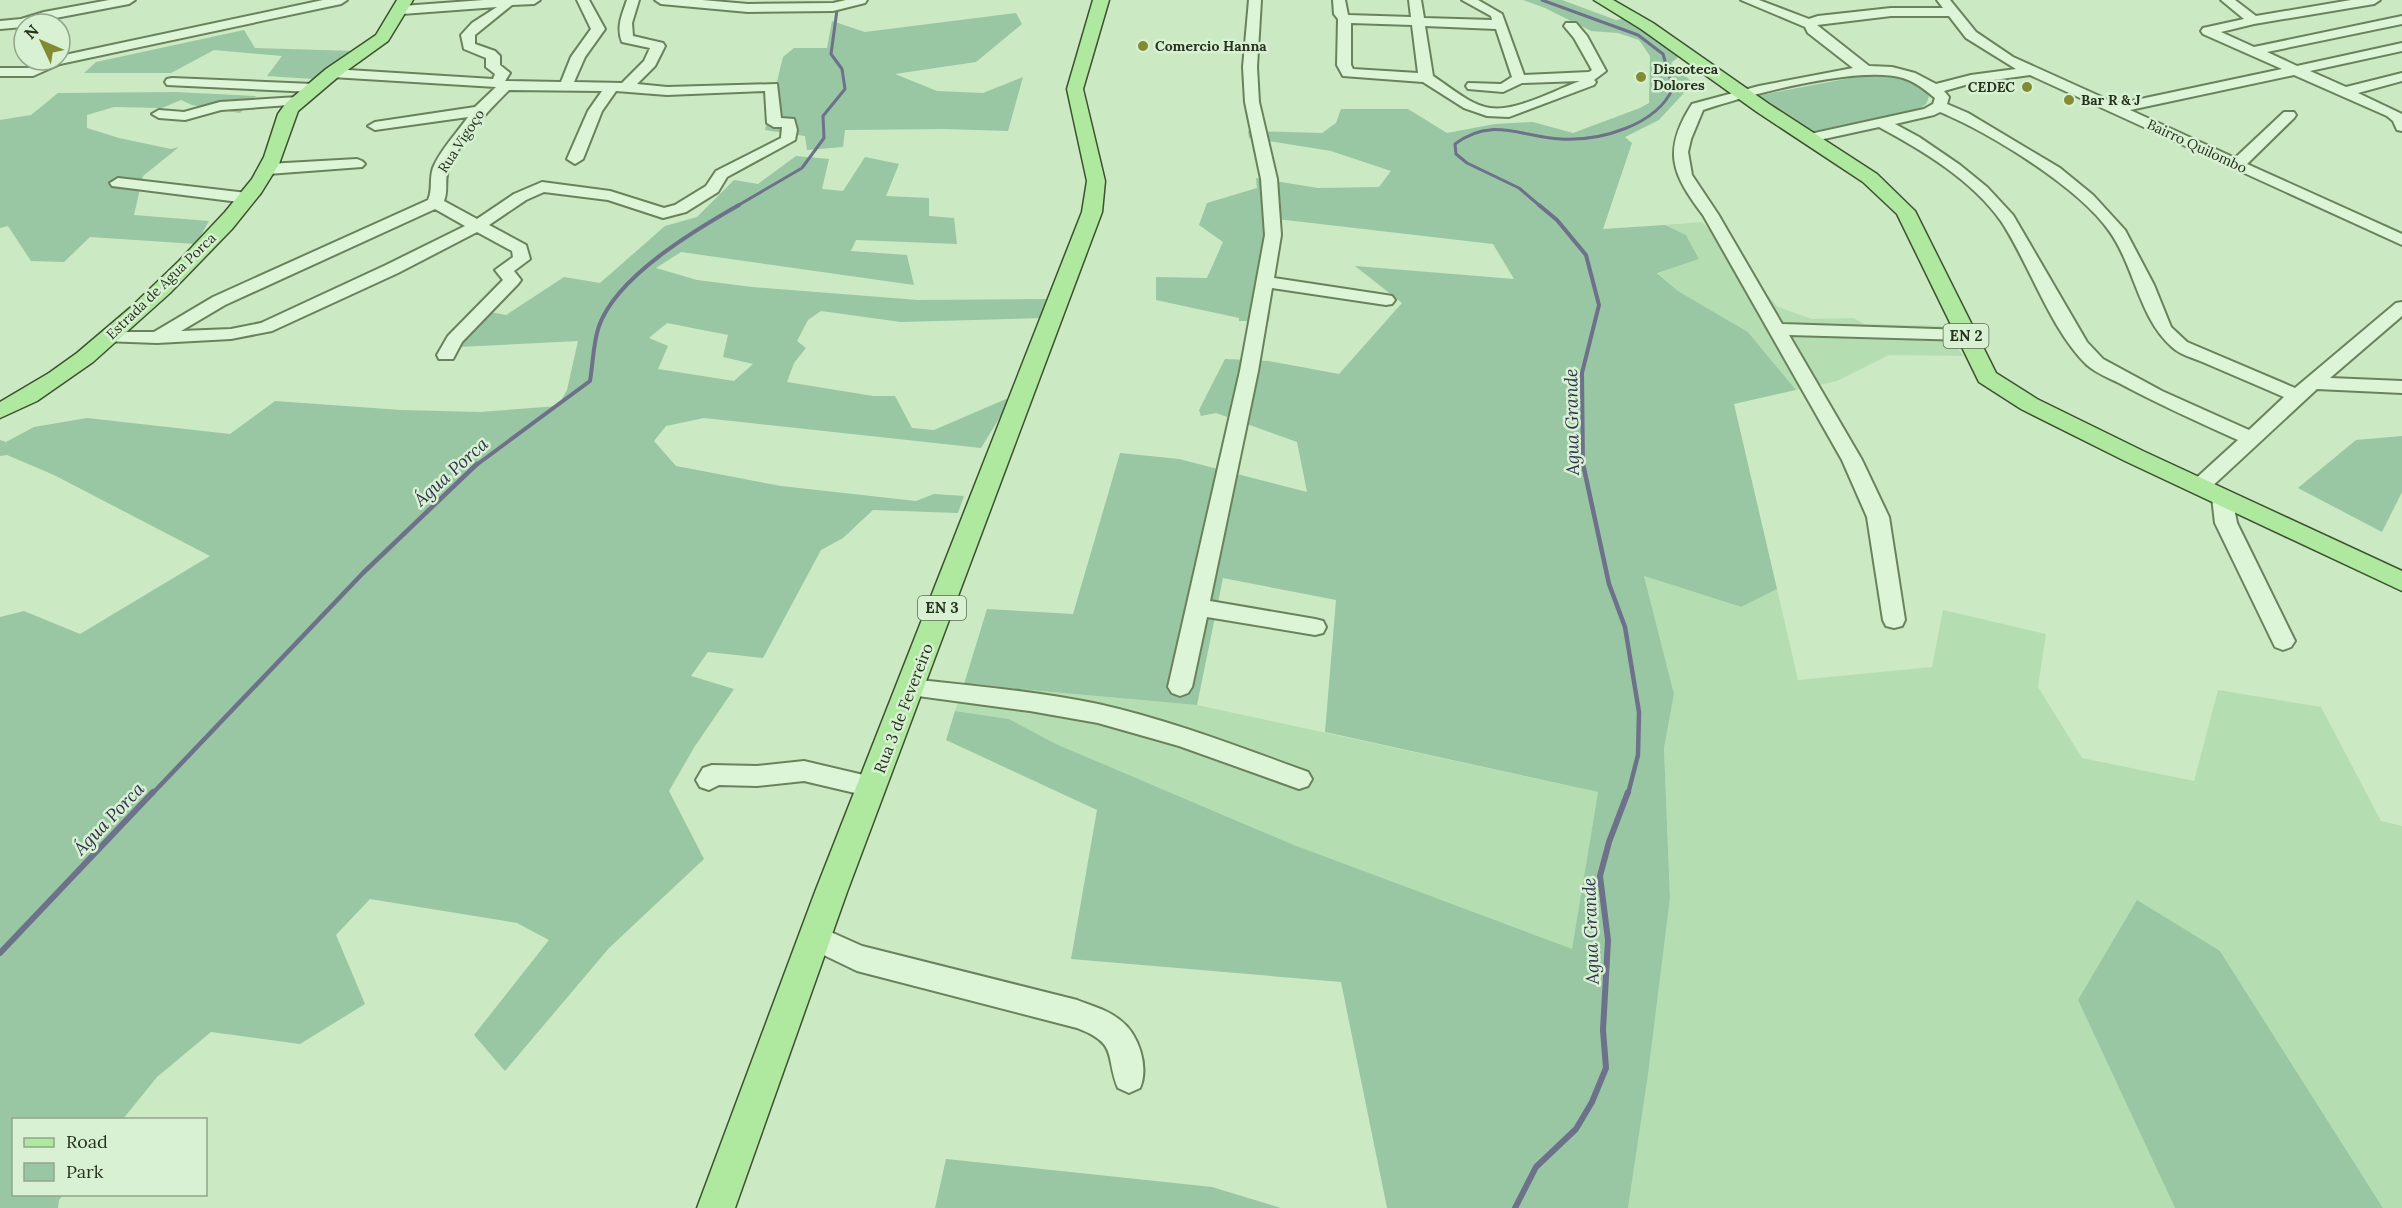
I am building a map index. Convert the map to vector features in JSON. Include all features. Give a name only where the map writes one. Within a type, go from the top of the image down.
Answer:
[{"type":"main road","name":"Rua 3 de Fevereiro","points":[[716,1208],[815,938],[1079,250],[1095,201],[1096,181],[1075,88],[1101,0]]},
{"type":"main road","name":"EN 2","points":[[1602,0],[1647,26],[1742,93],[1870,178],[1905,211],[1987,377],[2029,404],[2402,582]]},
{"type":"main road","name":"Estrada de Agua Porca","points":[[0,411],[45,385],[109,337],[185,267],[247,198],[268,169],[287,114],[305,94],[382,38],[404,5]]},
{"type":"street","points":[[0,25],[23,23],[44,16],[129,0]]},
{"type":"street","points":[[0,72],[33,72],[56,61],[341,0]]},
{"type":"street","points":[[404,5],[534,0]]},
{"type":"street","points":[[566,85],[578,57],[598,29],[583,0]]},
{"type":"street","points":[[575,159],[595,111],[619,86],[650,63],[658,46],[627,39],[625,23],[633,0]]},
{"type":"street","points":[[661,0],[748,8],[861,0]]},
{"type":"street","points":[[1180,687],[1248,371],[1273,235],[1269,179],[1252,102],[1250,67],[1255,0]]},
{"type":"street","points":[[1339,0],[1340,14],[1344,19],[1344,64],[1348,73],[1426,78],[1469,105],[1487,112],[1509,113],[1591,82],[1592,76]]},
{"type":"street","points":[[1415,0],[1426,78]]},
{"type":"street","points":[[1468,0],[1496,14],[1519,79]]},
{"type":"street","points":[[1747,0],[1810,24],[1813,30],[1865,70]]},
{"type":"street","points":[[1871,0],[1891,12]]},
{"type":"street","points":[[2227,0],[2254,20]]},
{"type":"street","points":[[2374,0],[2254,20],[2208,31],[2344,92],[2397,112],[2402,127]]},
{"type":"street","points":[[501,84],[503,73],[493,66],[493,56],[469,46],[468,35],[508,2]]},
{"type":"street","points":[[828,23],[838,3]]},
{"type":"street","points":[[1810,24],[1818,20],[1947,6]]},
{"type":"street","name":"Bairro Quilombo","points":[[1947,6],[1971,35],[2008,60],[2402,240]]},
{"type":"street","points":[[1344,19],[1497,24],[1502,27]]},
{"type":"street","points":[[2253,51],[2402,20]]},
{"type":"street","points":[[2387,24],[2402,30]]},
{"type":"street","points":[[1473,86],[1503,88],[1519,79],[1592,76],[1599,71],[1580,36],[1571,26]]},
{"type":"street","points":[[2116,109],[2402,46]]},
{"type":"street","points":[[1894,620],[1878,517],[1852,460],[1710,214],[1689,186],[1679,161],[1682,141],[1697,107],[1742,93],[1865,70],[1889,71],[1921,80],[1983,69],[2008,60]]},
{"type":"street","points":[[1810,138],[1929,112],[1937,98],[1999,74],[2031,71]]},
{"type":"street","points":[[109,337],[157,338],[250,332],[266,327],[392,269],[477,226],[520,197],[542,187],[610,196],[663,213],[680,209],[712,189],[721,174],[788,140],[790,130],[789,122],[774,123],[772,87],[667,91],[619,86],[501,84],[332,73]]},
{"type":"street","points":[[2344,92],[2402,77]]},
{"type":"street","points":[[1921,80],[1937,98],[2055,171],[2087,198],[2116,230],[2145,285],[2163,328],[2181,346],[2298,396]]},
{"type":"street","points":[[172,82],[305,94]]},
{"type":"street","name":"Rua Vigoço","points":[[435,202],[440,192],[438,172],[479,111],[501,84]]},
{"type":"street","points":[[159,114],[185,116],[220,106],[305,94]]},
{"type":"street","points":[[375,126],[479,111]]},
{"type":"street","points":[[2237,165],[2289,115]]},
{"type":"street","points":[[1882,123],[1914,140],[1955,168],[1981,190],[2007,218],[2079,345],[2096,363],[2155,395],[2251,438]]},
{"type":"street","points":[[268,169],[357,164]]},
{"type":"street","points":[[118,183],[247,198]]},
{"type":"street","points":[[157,338],[219,301],[435,202],[520,249],[522,259],[504,270],[512,280],[454,340],[446,355]]},
{"type":"street","points":[[1265,282],[1386,300]]},
{"type":"street","points":[[2200,486],[2298,396],[2402,307]]},
{"type":"street","points":[[1776,329],[1966,335]]},
{"type":"street","points":[[2313,383],[2402,387]]},
{"type":"street","points":[[2222,497],[2226,523],[2283,641]]},
{"type":"street","points":[[1197,607],[1315,627]]},
{"type":"street","points":[[911,688],[1036,702],[1108,716],[1177,736],[1299,779]]},
{"type":"street","points":[[709,780],[712,775],[757,776],[804,771],[872,787]]},
{"type":"street","points":[[815,938],[856,958],[1098,1021],[1114,1032],[1124,1044],[1129,1078]]},
{"type":"green space","points":[[1523,0],[1562,0],[1616,20],[1634,17],[1681,55],[1671,63],[1693,83],[1659,120],[1625,137],[1632,143],[1603,229],[1665,225],[1686,235],[1699,259],[1657,273],[1678,291],[1748,332],[1796,390],[1734,404],[1777,589],[1741,607],[1644,576],[1674,694],[1664,748],[1670,898],[1648,1075],[1628,1208],[1387,1208],[1341,982],[1071,959],[1097,810],[946,740],[955,711],[1009,719],[1056,744],[1294,845],[1572,949],[1598,792],[1325,732],[1336,600],[1223,578],[1197,705],[964,684],[987,609],[1073,614],[1120,453],[1179,459],[1307,492],[1297,442],[1216,413],[1201,416],[1199,410],[1225,359],[1268,361],[1339,374],[1402,303],[1355,266],[1514,279],[1493,244],[1277,219],[1269,321],[1239,321],[1239,318],[1156,300],[1156,277],[1207,278],[1223,242],[1199,225],[1207,203],[1257,188],[1256,178],[1318,188],[1379,187],[1391,171],[1331,151],[1249,138],[1248,131],[1322,133],[1336,123],[1341,109],[1408,109],[1447,133],[1495,124],[1533,122],[1573,133],[1649,103],[1650,56],[1639,40],[1618,33],[1591,31],[1545,8]]},
{"type":"green space","points":[[1016,13],[1022,24],[976,62],[895,74],[937,91],[983,93],[1023,77],[1008,131],[845,130],[843,147],[807,150],[805,136],[765,130],[783,57],[794,48],[827,48],[832,21],[865,32]]},
{"type":"green space","points":[[244,30],[255,48],[355,51],[313,79],[267,76],[282,56],[214,50],[171,73],[84,73],[96,62]]},
{"type":"green space","points":[[1866,75],[1892,76],[1910,81],[1924,90],[1929,97],[1926,104],[1919,109],[1808,131],[1755,96]]},
{"type":"green space","points":[[175,92],[256,96],[240,113],[192,105],[181,100],[162,108],[114,107],[87,115],[87,128],[119,138],[171,149],[179,147],[143,176],[134,215],[209,221],[196,244],[90,237],[64,262],[31,261],[8,226],[0,228],[0,120],[31,115],[58,93]]},
{"type":"green space","points":[[796,156],[829,159],[822,189],[843,191],[865,157],[899,164],[886,196],[929,198],[929,216],[954,218],[957,244],[856,240],[851,251],[907,255],[914,285],[681,252],[656,268],[697,280],[752,287],[918,300],[1049,299],[1043,318],[901,322],[821,311],[808,320],[797,341],[806,348],[794,363],[787,382],[873,396],[895,396],[912,428],[934,430],[1013,396],[981,448],[704,418],[666,426],[654,441],[676,466],[781,486],[916,501],[934,494],[964,496],[958,513],[873,510],[843,538],[821,550],[763,658],[708,652],[691,676],[734,689],[695,746],[669,791],[704,859],[609,948],[505,1071],[474,1035],[549,940],[517,923],[370,899],[336,935],[365,1004],[300,1044],[211,1032],[157,1077],[124,1118],[12,1118],[12,1196],[62,1196],[58,1208],[0,1208],[0,617],[24,611],[80,634],[210,556],[54,475],[7,455],[0,456],[0,440],[6,442],[34,427],[87,418],[230,434],[275,401],[401,410],[480,412],[558,406],[567,390],[578,341],[459,347],[490,312],[506,315],[564,277],[600,283],[665,226],[697,217],[734,180],[758,184]],"holes":[[[667,323],[728,335],[723,357],[753,364],[734,381],[658,369],[668,346],[649,338]]]},
{"type":"green space","points":[[1702,222],[1778,307],[1812,319],[1854,318],[1864,324],[1945,326],[1963,356],[1889,355],[1837,381],[1796,390],[1748,332],[1678,291],[1657,272],[1699,259],[1686,235],[1665,225]]},
{"type":"green space","points":[[2402,436],[2402,492],[2382,532],[2298,488],[2356,440]]},
{"type":"green space","points":[[1644,576],[1740,607],[1777,589],[1798,680],[1932,667],[1943,610],[2046,634],[2038,687],[2082,758],[2194,781],[2218,690],[2321,707],[2381,821],[2402,826],[2402,1208],[2383,1208],[2220,951],[2078,1000],[2175,1208],[1628,1208],[1648,1075],[1670,898],[1664,748],[1674,694]]},
{"type":"green space","points":[[964,684],[1197,705],[1598,792],[1572,950],[1294,845],[1056,744],[1009,719],[955,711]]},
{"type":"green space","points":[[2137,900],[2220,951],[2383,1208],[2175,1208],[2078,1000]]},
{"type":"green space","points":[[946,1159],[1212,1187],[1281,1208],[935,1208]]},
{"type":"waterway","name":"Agua Grande","points":[[1540,206],[1519,188],[1467,163],[1456,154],[1455,144],[1482,131],[1494,130],[1561,139],[1609,134],[1640,121],[1654,112],[1673,88],[1663,54],[1638,35],[1542,0]]},
{"type":"waterway","name":"Água Porca","points":[[737,206],[802,168],[824,138],[823,116],[845,89],[842,69],[831,54],[837,10]]},
{"type":"waterway","name":"Água Porca","points":[[475,466],[590,381],[599,326],[608,307],[640,272],[680,241],[739,205]]},
{"type":"waterway","name":"Agua Grande","points":[[1539,205],[1557,220],[1586,255],[1599,305],[1582,373],[1583,466]]},
{"type":"waterway","name":"Água Porca","points":[[152,794],[363,573],[477,464]]},
{"type":"waterway","name":"Agua Grande","points":[[1583,464],[1609,584],[1625,627],[1639,712],[1638,755],[1628,794]]},
{"type":"waterway","name":"Água Porca","points":[[0,953],[153,792]]},
{"type":"waterway","name":"Agua Grande","points":[[1515,1208],[1536,1167],[1576,1129],[1592,1102],[1606,1068],[1603,1030],[1608,940],[1600,876],[1609,842],[1628,792]]},
{"type":"place","name":"Comercio Hanna","points":[[1143,46]]},
{"type":"place","name":"Discoteca Dolores","points":[[1641,77]]},
{"type":"place","name":"CEDEC","points":[[2027,87]]},
{"type":"place","name":"Bar R & J","points":[[2069,100]]}]
